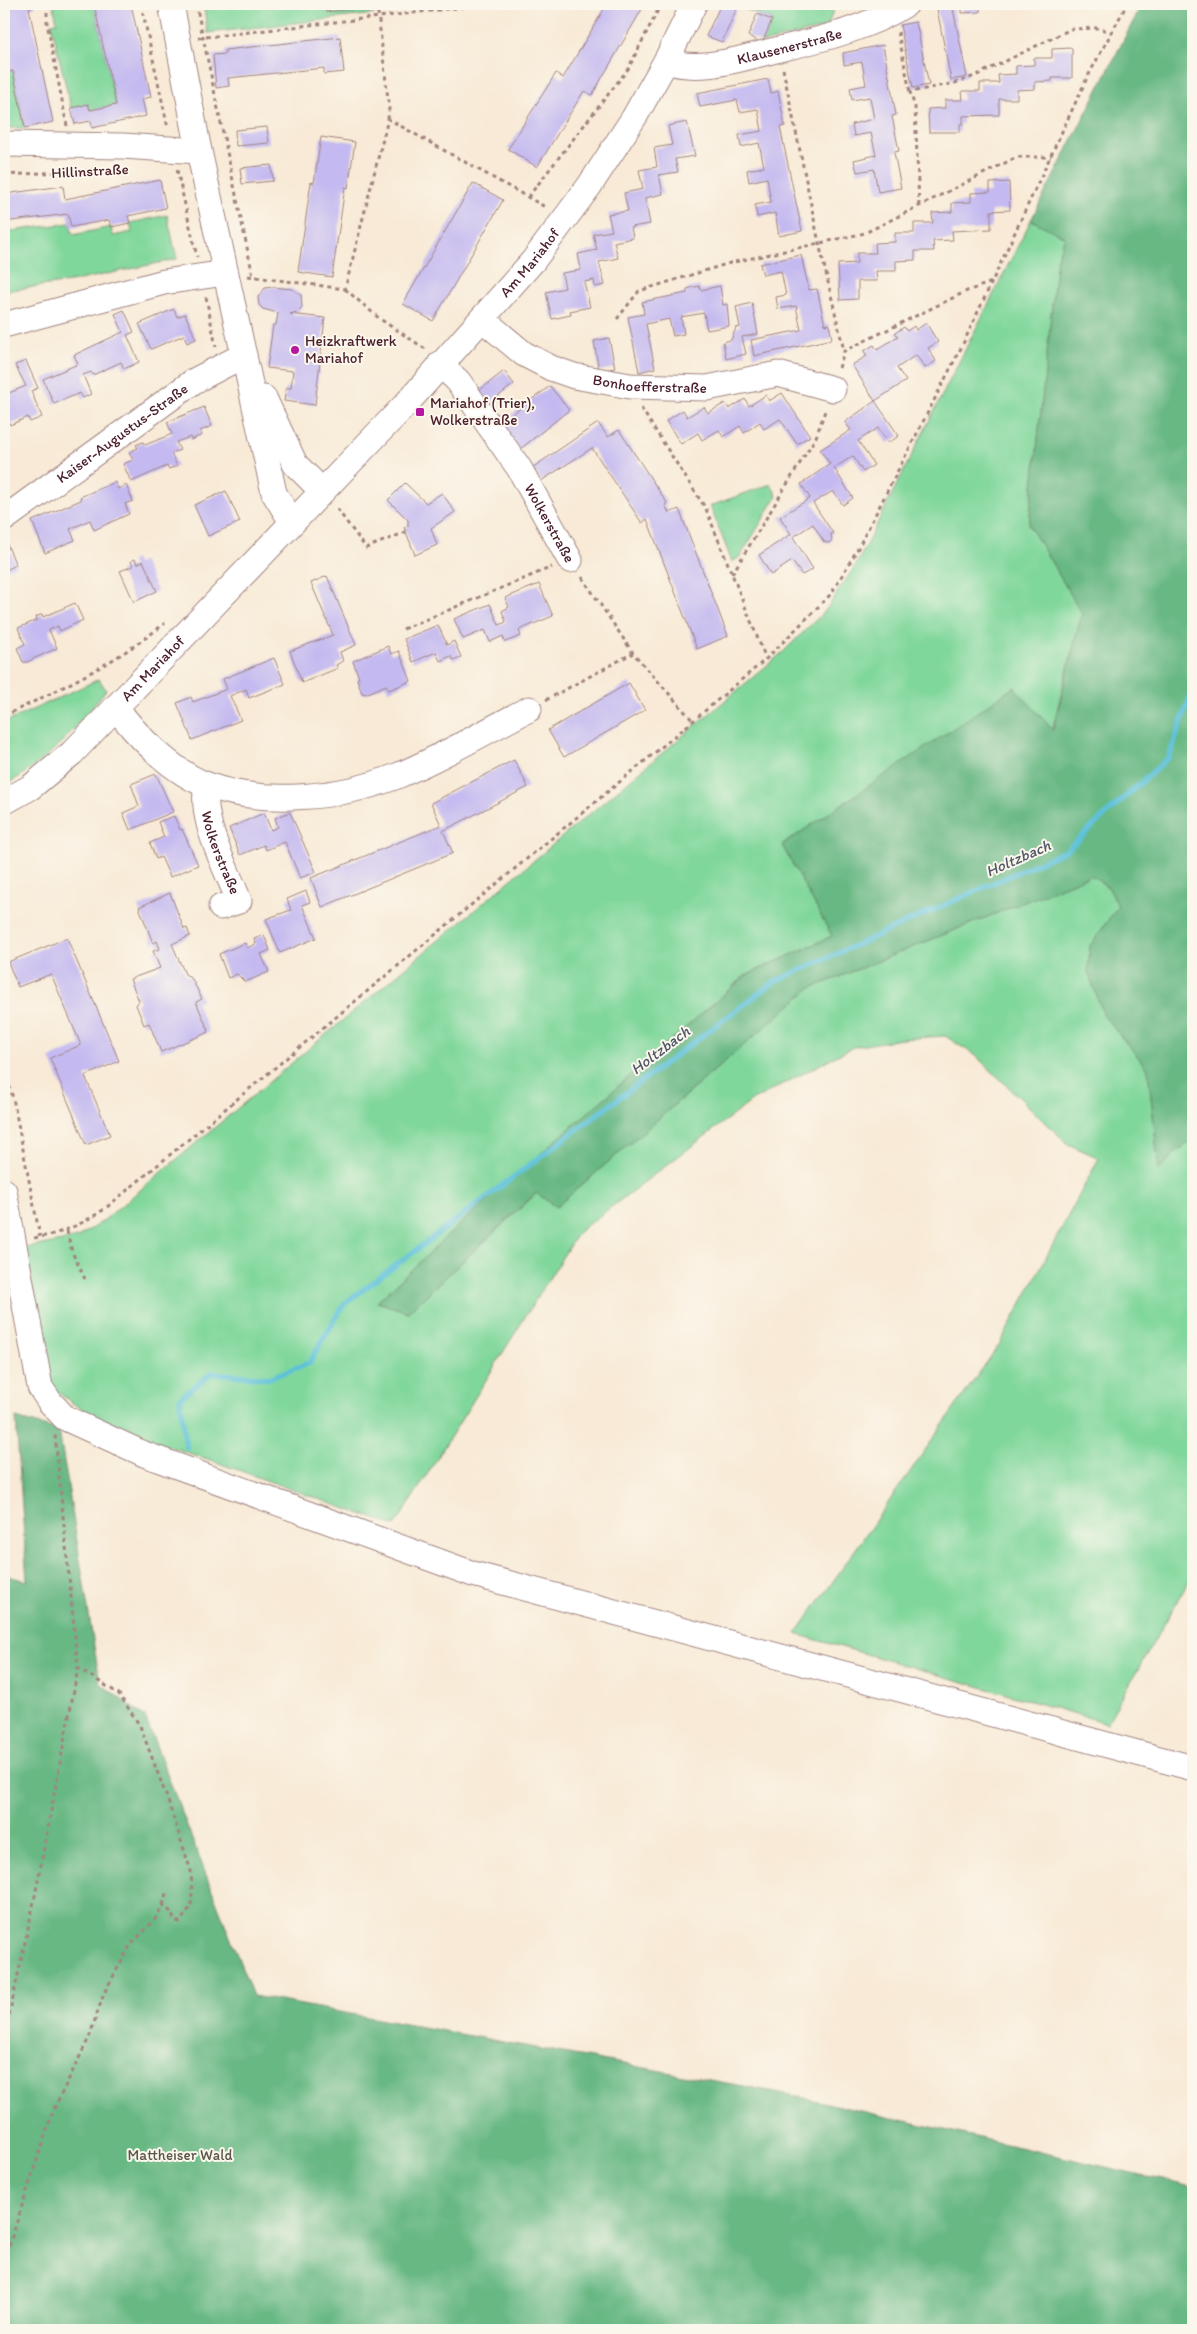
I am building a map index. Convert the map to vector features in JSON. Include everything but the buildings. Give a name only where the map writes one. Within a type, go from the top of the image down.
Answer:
[{"type":"street","points":[[171,4],[199,151],[274,493],[292,522]]},
{"type":"street","name":"Am Mariahof","points":[[4,802],[31,787],[60,765],[292,522],[330,500],[432,356],[482,319],[528,267],[565,218],[612,152],[666,62],[694,4]]},
{"type":"street","name":"Klausenerstraße","points":[[666,62],[680,66],[694,66],[733,60],[779,49],[840,34],[906,4]]},
{"type":"street","name":"Hillinstraße","points":[[4,144],[199,151]]},
{"type":"street","points":[[4,325],[164,282],[225,273]]},
{"type":"street","name":"Bonhoefferstraße","points":[[482,319],[524,354],[537,362],[574,376],[630,386],[708,388],[778,374],[833,389]]},
{"type":"street","points":[[244,355],[295,464],[330,500]]},
{"type":"street","name":"Kaiser-Augustus-Straße","points":[[4,519],[194,381],[244,355]]},
{"type":"street","name":"Wolkerstraße","points":[[432,356],[458,381],[519,468],[570,560]]},
{"type":"street","name":"Wolkerstraße","points":[[116,707],[131,729],[184,772],[207,785],[257,796],[324,795],[398,776],[529,709]]},
{"type":"street","name":"Wolkerstraße","points":[[207,785],[205,808],[239,901],[221,907]]},
{"type":"street","points":[[4,1191],[10,1254],[40,1388],[65,1418],[144,1454],[473,1574],[1193,1768]]},
{"type":"path","name":"Hillinstraße","points":[[47,4],[47,23],[71,145]]},
{"type":"path","points":[[141,4],[169,133]]},
{"type":"path","points":[[196,4],[253,276]]},
{"type":"path","points":[[345,290],[388,120],[389,108],[377,4]]},
{"type":"path","points":[[178,40],[490,4]]},
{"type":"path","points":[[528,197],[628,69],[662,4]]},
{"type":"path","points":[[4,1070],[13,1098],[40,1237],[67,1231],[90,1220],[107,1207],[766,659],[831,594],[857,550],[962,346],[1086,78],[1127,4]]},
{"type":"path","points":[[897,28],[910,92],[915,107],[918,206]]},
{"type":"path","points":[[910,92],[955,83],[975,76],[1071,28],[1097,28],[1111,32]]},
{"type":"path","points":[[779,49],[819,243],[844,351]]},
{"type":"path","points":[[388,120],[565,218]]},
{"type":"path","points":[[617,319],[639,291],[730,263],[865,233],[1017,157],[1051,157]]},
{"type":"path","name":"Hillinstraße","points":[[4,175],[119,169]]},
{"type":"path","points":[[225,273],[345,290],[380,319],[432,356]]},
{"type":"path","points":[[630,386],[638,402],[706,508],[766,659]]},
{"type":"path","points":[[330,500],[366,548],[406,532]]},
{"type":"path","points":[[570,560],[634,653],[693,721]]},
{"type":"path","name":"Wolkerstraße","points":[[403,629],[570,560]]},
{"type":"path","points":[[4,716],[45,698],[125,653],[170,618]]},
{"type":"path","points":[[529,709],[634,653]]},
{"type":"path","points":[[67,1231],[72,1252],[85,1279]]},
{"type":"path","points":[[4,2038],[34,1901],[78,1668],[55,1432],[65,1418]]},
{"type":"path","points":[[78,1668],[119,1694],[140,1726],[166,1796],[190,1871],[192,1890],[190,1906],[180,1922],[174,1921],[172,1913],[163,1905]]},
{"type":"path","points":[[4,2261],[53,2111],[89,2038],[104,1993],[131,1944],[154,1921],[163,1905],[166,1893]]},
{"type":"green space","points":[[53,4],[94,4],[116,105],[90,110],[88,104],[71,108],[51,23],[57,22]]},
{"type":"green space","points":[[203,4],[324,4],[326,12],[359,8],[359,4],[373,4],[374,14],[208,33]]},
{"type":"green space","points":[[733,4],[836,4],[827,27],[762,43],[772,20]]},
{"type":"green space","points":[[1142,4],[1193,4],[1193,1141],[1178,1150],[1159,1170],[1148,1069],[1104,1016],[1088,972],[1090,946],[1118,906],[1109,888],[1091,875],[809,989],[556,1207],[536,1193],[408,1312],[377,1302],[461,1223],[745,976],[832,936],[782,845],[1014,687],[1053,730],[1082,613],[1029,525],[1057,258],[1065,237],[1031,220]]},
{"type":"green space","points":[[4,64],[6,72],[13,71],[25,128],[4,128]]},
{"type":"green space","points":[[167,215],[177,259],[70,282],[4,291],[4,232],[70,223],[73,235],[111,227],[113,236],[132,232],[130,223]]},
{"type":"green space","points":[[1031,220],[1065,236],[1057,258],[1029,525],[1082,613],[1052,730],[1014,688],[782,845],[832,936],[745,976],[461,1223],[378,1302],[408,1312],[537,1193],[556,1207],[809,989],[1091,875],[1109,888],[1118,906],[1090,946],[1104,1016],[1148,1069],[1159,1169],[1178,1150],[1193,1141],[1193,1574],[1107,1723],[796,1634],[1001,1342],[1099,1158],[1068,1144],[975,1055],[945,1036],[901,1039],[853,1047],[753,1100],[578,1232],[395,1526],[126,1431],[83,1410],[64,1397],[46,1381],[26,1248],[77,1238],[103,1221],[783,652],[825,611],[857,563]]},
{"type":"green space","points":[[771,484],[777,496],[740,557],[732,562],[710,506]]},
{"type":"green space","points":[[99,679],[106,690],[72,731],[35,766],[4,786],[4,723]]},
{"type":"green space","name":"Mattheiser Wald","points":[[16,1418],[59,1430],[100,1683],[145,1717],[253,1996],[792,2095],[1193,2187],[1193,2330],[4,2330],[4,1575],[27,1581]]},
{"type":"waterway","name":"Holtzbach","points":[[186,1447],[180,1398],[212,1373],[269,1378],[309,1363],[344,1304],[774,982],[1067,850],[1169,757],[1193,689]]},
{"type":"place","name":"Heizkraftwerk Mariahof","points":[[295,350]]},
{"type":"place","name":"Mariahof (Trier), Wolkerstraße","points":[[420,412]]}]
